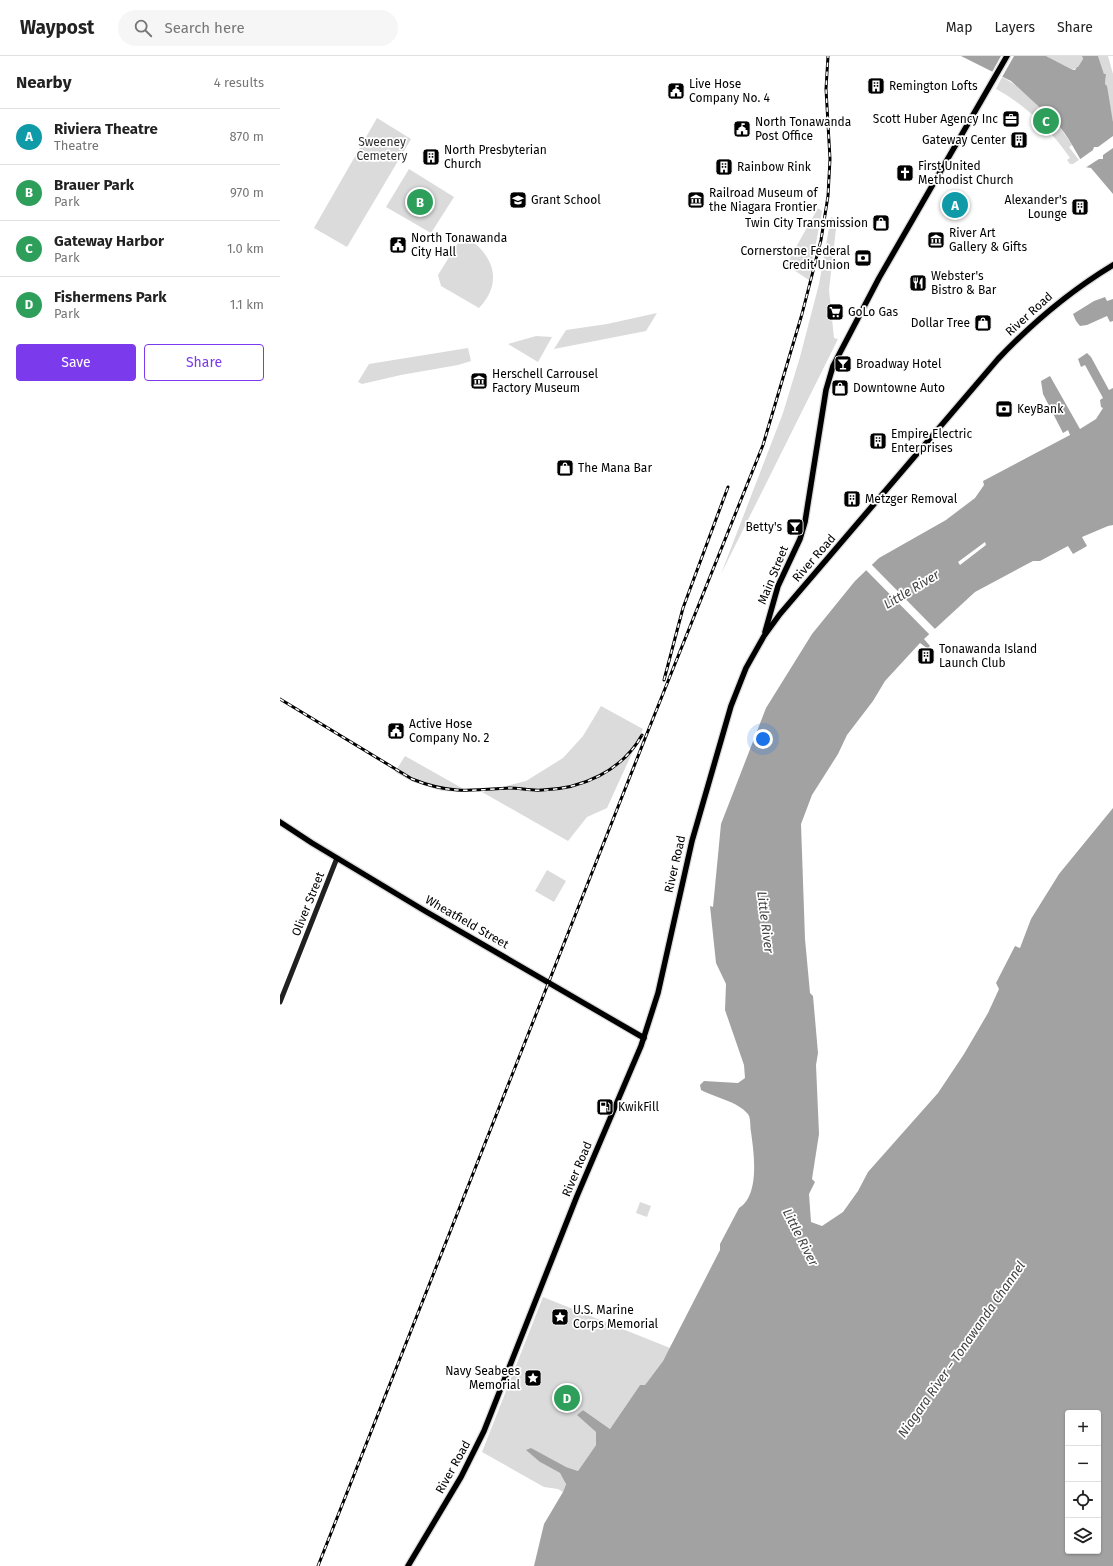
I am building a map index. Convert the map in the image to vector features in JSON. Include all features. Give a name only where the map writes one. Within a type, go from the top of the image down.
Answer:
[{"type":"main road","name":"Main Street","points":[[764,636],[778,586],[800,539],[805,522],[826,390],[833,366],[879,278],[1007,56]]},
{"type":"main road","name":"River Road","points":[[408,1566],[461,1477],[484,1431],[577,1196],[644,1038],[656,999],[692,841],[711,773],[740,682],[764,636],[780,614],[1000,356],[1054,305],[1093,277],[1113,265]]},
{"type":"main road","name":"Wheatfield Street","points":[[280,822],[425,911],[644,1038]]},
{"type":"main road","name":"Oliver Street","points":[[280,1002],[337,858]]},
{"type":"green space","points":[[1046,56],[1082,56],[1083,59],[1078,67],[1073,70]]},
{"type":"green space","points":[[1098,56],[1108,56],[1113,74],[1113,122],[1105,84],[1106,74],[1104,74]]},
{"type":"green space","points":[[1002,77],[1022,90],[1045,112],[1050,118],[1049,119],[1051,118],[1059,126],[1072,145],[1069,147],[1079,160],[1073,164],[1070,164],[1067,160],[1070,158],[1046,128],[1028,110],[996,89]]},
{"type":"green space","name":"Sweeney Cemetery","points":[[377,118],[411,139],[347,247],[314,228]]},
{"type":"green space","points":[[409,169],[454,197],[431,233],[386,207]]},
{"type":"green space","points":[[818,208],[822,211],[809,280],[786,265]]},
{"type":"green space","points":[[831,217],[837,220],[829,290],[834,338],[838,339],[721,574],[783,413],[800,357],[819,284]]},
{"type":"green space","points":[[463,235],[481,250],[488,258],[492,268],[492,288],[487,298],[479,308],[441,286],[438,275]]},
{"type":"green space","points":[[657,313],[646,331],[554,349],[566,330],[607,324]]},
{"type":"green space","points":[[536,336],[552,337],[538,362],[508,344]]},
{"type":"green space","points":[[468,348],[471,361],[458,365],[401,375],[362,384],[358,382],[369,364]]},
{"type":"green space","points":[[601,706],[643,729],[607,808],[587,817],[568,841],[482,792],[526,781],[563,758],[583,736]]},
{"type":"green space","points":[[405,756],[469,792],[442,791],[413,782],[395,772]]},
{"type":"green space","points":[[547,870],[566,881],[554,902],[535,891]]},
{"type":"green space","points":[[640,1202],[651,1206],[647,1217],[636,1213]]},
{"type":"green space","points":[[543,1297],[670,1348],[663,1361],[645,1385],[640,1385],[610,1429],[583,1410],[578,1415],[596,1432],[596,1445],[578,1471],[540,1462],[560,1473],[566,1483],[563,1492],[558,1489],[544,1487],[482,1452]]},
{"type":"water","points":[[961,56],[1046,56],[1075,70],[1083,59],[1082,56],[1098,56],[1104,74],[1106,74],[1105,84],[1107,86],[1113,122],[1113,194],[1091,168],[1085,167],[1062,129],[1054,123],[1055,122],[1052,118],[1049,119],[1050,117],[1011,81]]},
{"type":"water","points":[[1105,297],[1107,301],[1113,299],[1113,321],[1110,322],[1107,316],[1087,325],[1080,326],[1073,314],[1094,301]]},
{"type":"water","points":[[1087,353],[1091,357],[1109,390],[1113,388],[1113,525],[1082,537],[1087,546],[1073,554],[1068,546],[1040,561],[1033,561],[975,592],[924,639],[930,646],[928,649],[920,643],[885,681],[873,701],[847,735],[838,754],[812,795],[801,824],[805,939],[810,993],[813,996],[818,1053],[816,1065],[819,1134],[812,1179],[815,1182],[809,1194],[811,1222],[822,1226],[843,1212],[858,1191],[868,1172],[938,1093],[964,1054],[988,1013],[999,989],[996,983],[1015,946],[1020,948],[1031,919],[1059,874],[1113,808],[1113,1566],[534,1566],[544,1524],[563,1492],[566,1484],[560,1473],[540,1462],[526,1450],[531,1448],[566,1467],[578,1471],[596,1445],[596,1432],[577,1415],[583,1410],[610,1429],[640,1385],[645,1385],[663,1361],[720,1250],[720,1244],[739,1208],[746,1202],[753,1184],[754,1162],[750,1120],[748,1114],[738,1106],[701,1090],[700,1085],[704,1081],[738,1083],[745,1078],[744,1065],[725,1010],[726,984],[716,963],[710,906],[713,907],[721,824],[766,708],[812,634],[855,581],[879,558],[946,520],[975,498],[984,485],[983,481],[1070,435],[1068,430],[1063,433],[1043,394],[1041,381],[1050,376],[1080,429],[1096,419],[1103,408],[1101,407],[1100,400],[1103,398],[1085,365],[1081,367],[1078,359]]},
{"type":"pier","points":[[1001,56],[1014,56],[1001,79],[991,74]]},
{"type":"pier","points":[[1113,136],[1113,148],[1103,155],[1103,159],[1099,159],[1085,168],[1079,160],[1093,150],[1094,147],[1098,147]]},
{"type":"pier","points":[[985,542],[986,545],[960,565],[958,562]]},
{"type":"pier","points":[[870,563],[936,630],[931,636],[865,569]]},
{"type":"railway","points":[[318,1566],[646,736],[763,445],[802,314],[821,240],[828,196],[830,159],[826,89],[828,56]]},
{"type":"railway","points":[[664,680],[683,608],[728,487]]},
{"type":"railway","points":[[280,699],[412,779],[434,786],[451,789],[470,790],[509,788],[538,790],[557,789],[572,786],[600,776],[612,768],[624,759],[634,748],[642,735]]},
{"type":"place","name":"Remington Lofts","points":[[876,86]]},
{"type":"place","name":"Live Hose Company No. 4","points":[[676,91]]},
{"type":"place","name":"Scott Huber Agency Inc","points":[[1011,119]]},
{"type":"place","name":"Gateway Harbor","points":[[1046,121]]},
{"type":"place","name":"North Tonawanda Post Office","points":[[742,129]]},
{"type":"place","name":"Gateway Center","points":[[1019,140]]},
{"type":"place","name":"North Presbyterian Church","points":[[431,157]]},
{"type":"place","name":"Rainbow Rink","points":[[724,167]]},
{"type":"place","name":"First United Methodist Church","points":[[905,173]]},
{"type":"place","name":"Grant School","points":[[518,200]]},
{"type":"place","name":"Railroad Museum of the Niagara Frontier","points":[[696,200]]},
{"type":"place","name":"Brauer Park","points":[[420,202]]},
{"type":"place","name":"Riviera Theatre","points":[[955,205]]},
{"type":"place","name":"Alexander's Lounge","points":[[1080,207]]},
{"type":"place","name":"Twin City Transmission","points":[[881,223]]},
{"type":"place","name":"River Art Gallery & Gifts","points":[[936,240]]},
{"type":"place","name":"North Tonawanda City Hall","points":[[398,245]]},
{"type":"place","name":"Cornerstone Federal Credit Union","points":[[863,258]]},
{"type":"place","name":"Webster's Bistro & Bar","points":[[918,283]]},
{"type":"place","name":"GoLo Gas","points":[[835,312]]},
{"type":"place","name":"Dollar Tree","points":[[983,323]]},
{"type":"place","name":"Broadway Hotel","points":[[843,364]]},
{"type":"place","name":"Herschell Carrousel Factory Museum","points":[[479,381]]},
{"type":"place","name":"Downtowne Auto","points":[[840,388]]},
{"type":"place","name":"KeyBank","points":[[1004,409]]},
{"type":"place","name":"Empire Electric Enterprises","points":[[878,441]]},
{"type":"place","name":"The Mana Bar","points":[[565,468]]},
{"type":"place","name":"Metzger Removal","points":[[852,499]]},
{"type":"place","name":"Betty's","points":[[795,527]]},
{"type":"place","name":"Tonawanda Island Launch Club","points":[[926,656]]},
{"type":"place","name":"Active Hose Company No. 2","points":[[396,731]]},
{"type":"place","name":"KwikFill","points":[[605,1107]]},
{"type":"place","name":"U.S. Marine Corps Memorial","points":[[560,1317]]},
{"type":"place","name":"Navy Seabees Memorial","points":[[533,1378]]},
{"type":"place","name":"Fishermens Park","points":[[567,1398]]},
{"type":"water label","name":"Little River","points":[[911,589]]},
{"type":"water label","name":"Little River","points":[[766,922]]},
{"type":"water label","name":"Little River","points":[[801,1237]]},
{"type":"water label","name":"Niagara River – Tonawanda Channel","points":[[961,1349]]}]
